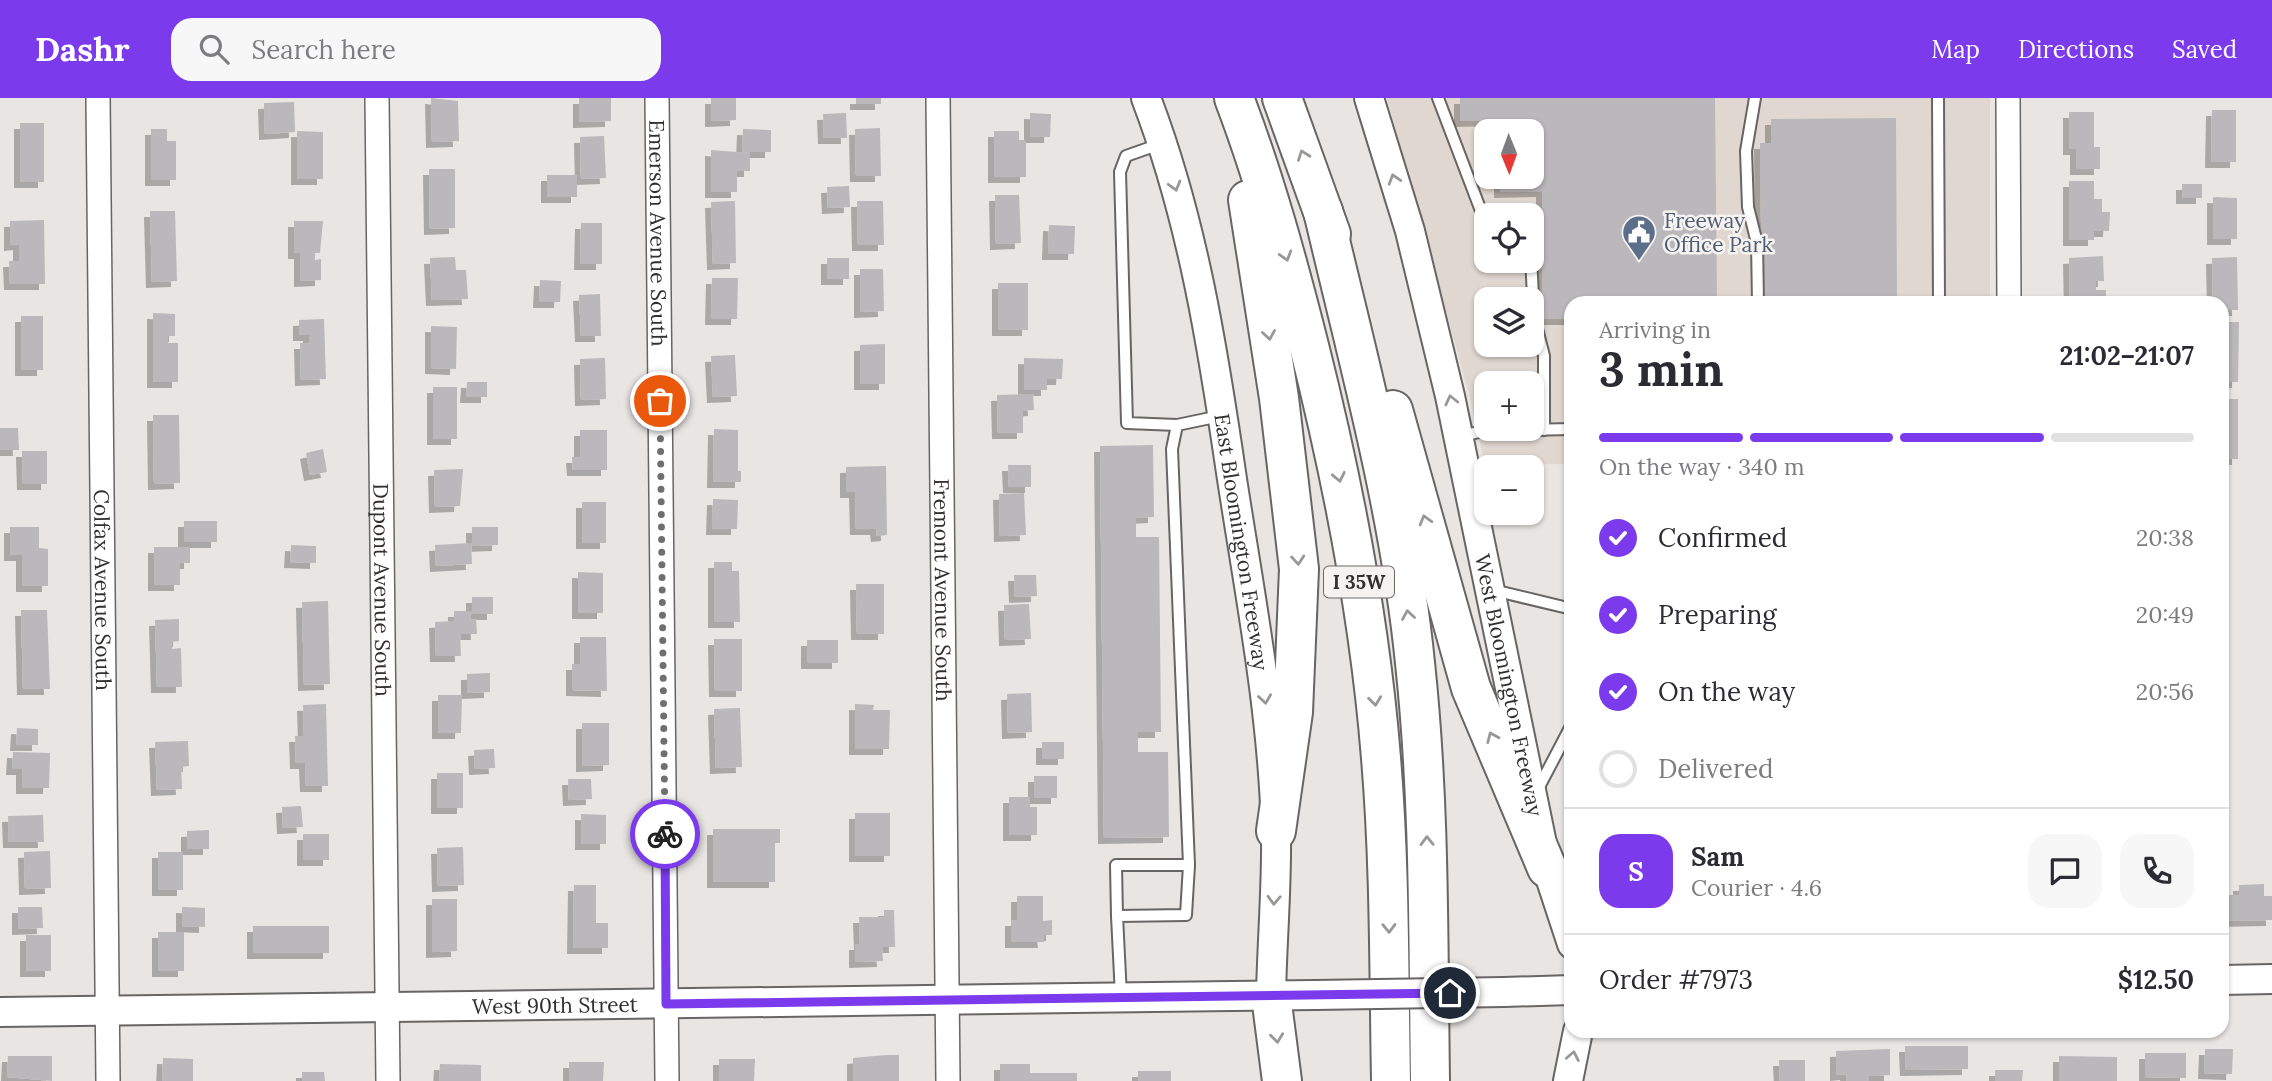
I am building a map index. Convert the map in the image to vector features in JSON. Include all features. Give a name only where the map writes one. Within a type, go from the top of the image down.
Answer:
[{"type":"highway","points":[[1233,98],[1279,398],[1299,569],[1293,712],[1276,831]]},
{"type":"highway","name":"I 35W","points":[[1233,98],[1289,265],[1325,408],[1356,556],[1381,756],[1388,867],[1391,1081]]},
{"type":"highway","name":"I 35W","points":[[1282,98],[1323,211],[1397,541],[1415,661],[1426,806],[1430,1081]]},
{"type":"highway","points":[[1323,211],[1388,396],[1471,688],[1547,868]]},
{"type":"highway","points":[[1271,996],[1282,1081]]},
{"type":"street","name":"Colfax Avenue South","points":[[98,98],[108,1081]]},
{"type":"street","name":"Dupont Avenue South","points":[[377,98],[388,1081]]},
{"type":"street","name":"Emerson Avenue South","points":[[657,98],[667,1081]]},
{"type":"street","name":"Fremont Avenue South","points":[[938,98],[948,1081]]},
{"type":"street","name":"East Bloomington Freeway","points":[[1146,98],[1163,143],[1191,240],[1223,415],[1268,717],[1276,831],[1271,996]]},
{"type":"street","points":[[2008,98],[2009,296]]},
{"type":"street","name":"West Bloomington Freeway","points":[[1373,101],[1410,231],[1459,436],[1547,868],[1564,920]]},
{"type":"street","points":[[2229,980],[2272,979]]},
{"type":"street","name":"West 90th Street","points":[[0,1012],[1564,990]]},
{"type":"street","points":[[1569,1081],[1577,1038]]},
{"type":"lane","points":[[1438,98],[1478,203]]},
{"type":"lane","points":[[1755,98],[1746,151],[1748,206],[1757,243],[1758,296]]},
{"type":"lane","points":[[1938,98],[1939,296]]},
{"type":"lane","points":[[1163,143],[1126,156],[1120,172],[1127,423],[1177,425],[1223,415]]},
{"type":"lane","points":[[1532,273],[1534,317],[1544,356],[1544,371]]},
{"type":"lane","points":[[1117,916],[1186,915],[1189,865],[1172,449],[1177,425]]},
{"type":"lane","points":[[1544,429],[1564,429]]},
{"type":"lane","points":[[1459,436],[1474,435]]},
{"type":"lane","points":[[1492,590],[1564,607]]},
{"type":"lane","points":[[1533,797],[1564,739]]},
{"type":"lane","points":[[1121,998],[1116,865],[1189,865]]},
{"type":"shaded area","points":[[1387,98],[1990,98],[1990,296],[1564,296],[1564,464],[1544,464],[1544,455],[1483,455],[1480,441],[1544,441],[1544,371],[1474,371],[1474,416]]},
{"type":"building","points":[[431,98],[458,101],[459,141],[432,142]]},
{"type":"building","points":[[579,98],[611,98],[611,121],[579,122]]},
{"type":"building","points":[[711,98],[736,98],[736,120],[711,121]]},
{"type":"building","points":[[856,98],[881,98],[881,104],[856,104]]},
{"type":"building","name":"Freeway Office Park","points":[[1460,98],[1715,98],[1717,296],[1564,296],[1564,319],[1544,319],[1542,191],[1500,192],[1500,189],[1544,189],[1544,119],[1460,121]]},
{"type":"building","points":[[294,102],[295,132],[265,134],[264,103]]},
{"type":"building","points":[[2212,110],[2236,110],[2236,162],[2211,162]]},
{"type":"building","points":[[2069,112],[2094,112],[2094,147],[2100,147],[2100,169],[2076,169],[2076,149],[2069,149]]},
{"type":"building","points":[[846,113],[847,138],[824,138],[823,114]]},
{"type":"building","points":[[1030,113],[1051,114],[1050,137],[1030,137]]},
{"type":"building","points":[[1896,118],[1897,296],[1762,296],[1760,143],[1771,143],[1771,119]]},
{"type":"building","points":[[20,123],[44,123],[44,182],[20,182]]},
{"type":"building","points":[[880,128],[881,176],[856,176],[855,129]]},
{"type":"building","points":[[151,129],[167,129],[167,141],[176,141],[176,180],[151,180]]},
{"type":"building","points":[[743,129],[771,130],[771,152],[742,152]]},
{"type":"building","points":[[297,131],[323,132],[323,179],[297,179]]},
{"type":"building","points":[[994,131],[1019,131],[1019,140],[1026,140],[1026,177],[994,177]]},
{"type":"building","points":[[604,136],[606,178],[581,179],[580,137]]},
{"type":"building","points":[[711,150],[750,153],[750,171],[737,171],[737,192],[711,192]]},
{"type":"building","points":[[429,169],[455,169],[455,228],[430,229]]},
{"type":"building","points":[[547,175],[577,175],[577,197],[547,197]]},
{"type":"building","points":[[2069,181],[2094,181],[2094,199],[2102,199],[2102,212],[2110,212],[2109,231],[2094,231],[2094,240],[2069,240]]},
{"type":"building","points":[[2182,184],[2202,184],[2202,198],[2182,198]]},
{"type":"building","points":[[849,186],[850,207],[828,208],[827,187]]},
{"type":"building","points":[[995,195],[1019,195],[1021,243],[996,244]]},
{"type":"building","points":[[2213,197],[2237,198],[2237,239],[2213,239]]},
{"type":"building","points":[[735,201],[736,263],[713,264],[711,202]]},
{"type":"building","points":[[857,201],[883,201],[884,245],[858,245]]},
{"type":"building","points":[[150,211],[175,211],[177,281],[152,282]]},
{"type":"building","points":[[44,220],[45,284],[10,284],[9,261],[19,261],[19,244],[10,245],[10,221]]},
{"type":"building","points":[[294,221],[323,221],[320,253],[315,253],[315,260],[321,259],[321,280],[300,281],[300,253],[294,253]]},
{"type":"building","points":[[581,223],[602,223],[602,264],[580,264]]},
{"type":"building","points":[[1049,225],[1075,226],[1074,254],[1048,254]]},
{"type":"building","points":[[2103,256],[2104,281],[2096,281],[2096,290],[2106,290],[2106,296],[2070,296],[2069,258]]},
{"type":"building","points":[[455,257],[456,270],[466,270],[468,299],[432,300],[430,258]]},
{"type":"building","points":[[2237,257],[2238,310],[2229,310],[2229,296],[2213,296],[2212,258]]},
{"type":"building","points":[[827,258],[849,258],[849,279],[827,279]]},
{"type":"building","points":[[860,269],[883,269],[884,311],[860,312]]},
{"type":"building","points":[[712,278],[738,278],[737,319],[711,319]]},
{"type":"building","points":[[540,280],[561,281],[560,302],[539,302]]},
{"type":"building","points":[[998,283],[1028,283],[1028,330],[998,330]]},
{"type":"building","points":[[600,294],[601,336],[581,336],[579,295]]},
{"type":"building","points":[[153,313],[175,314],[175,336],[168,336],[168,343],[178,343],[178,382],[153,382]]},
{"type":"building","points":[[21,316],[43,316],[43,370],[21,370]]},
{"type":"building","points":[[324,319],[326,379],[301,380],[300,343],[309,343],[309,335],[299,335],[299,320]]},
{"type":"building","points":[[2229,322],[2239,322],[2238,382],[2229,382]]},
{"type":"building","points":[[431,326],[457,327],[456,369],[431,368]]},
{"type":"building","points":[[885,344],[885,384],[860,384],[860,345]]},
{"type":"building","points":[[735,355],[737,396],[713,397],[711,356]]},
{"type":"building","points":[[605,358],[606,399],[581,400],[580,359]]},
{"type":"building","points":[[1024,358],[1063,359],[1062,379],[1047,379],[1047,390],[1024,390]]},
{"type":"building","points":[[467,382],[487,382],[487,397],[466,397]]},
{"type":"building","points":[[433,387],[457,387],[457,439],[433,439]]},
{"type":"building","points":[[1033,394],[1034,410],[1023,411],[1023,433],[998,433],[997,395]]},
{"type":"building","points":[[2229,399],[2238,399],[2238,459],[2229,459]]},
{"type":"building","points":[[153,415],[179,415],[180,483],[154,484]]},
{"type":"building","points":[[0,428],[18,428],[19,450],[0,450]]},
{"type":"building","points":[[714,429],[738,430],[738,471],[741,471],[741,482],[713,482]]},
{"type":"building","points":[[580,430],[607,430],[607,470],[573,470],[572,457],[580,457]]},
{"type":"building","points":[[1153,445],[1154,517],[1136,518],[1136,537],[1159,537],[1161,732],[1138,732],[1138,752],[1168,752],[1169,837],[1104,838],[1100,446]]},
{"type":"building","points":[[323,449],[327,472],[310,475],[306,453]]},
{"type":"building","points":[[22,451],[47,451],[47,484],[23,484]]},
{"type":"building","points":[[1008,465],[1031,465],[1031,487],[1009,487]]},
{"type":"building","points":[[886,466],[887,535],[877,536],[876,529],[856,529],[855,492],[846,492],[846,467]]},
{"type":"building","points":[[463,469],[460,506],[435,507],[434,470]]},
{"type":"building","points":[[1024,493],[1026,535],[1000,536],[999,494]]},
{"type":"building","points":[[713,499],[738,500],[737,529],[712,529]]},
{"type":"building","points":[[582,502],[606,502],[606,543],[582,543]]},
{"type":"building","points":[[184,521],[217,521],[217,542],[184,542]]},
{"type":"building","points":[[10,527],[39,527],[39,548],[48,549],[48,586],[22,586],[22,555],[10,555]]},
{"type":"building","points":[[472,527],[498,527],[498,545],[472,546]]},
{"type":"building","points":[[471,543],[472,564],[436,566],[435,545]]},
{"type":"building","points":[[291,545],[316,546],[316,563],[290,562]]},
{"type":"building","points":[[154,547],[190,547],[190,563],[180,563],[180,585],[154,585]]},
{"type":"building","points":[[714,562],[732,562],[732,571],[739,571],[740,622],[714,622]]},
{"type":"building","points":[[578,572],[603,573],[603,613],[578,613]]},
{"type":"building","points":[[1014,575],[1036,575],[1037,596],[1015,597]]},
{"type":"building","points":[[856,584],[884,584],[884,634],[857,634]]},
{"type":"building","points":[[472,597],[493,597],[493,614],[471,614],[471,620],[476,619],[477,634],[460,634],[461,656],[436,656],[435,622],[454,621],[454,611],[472,611]]},
{"type":"building","points":[[328,601],[330,684],[304,685],[302,602]]},
{"type":"building","points":[[1029,604],[1031,639],[1005,640],[1004,605]]},
{"type":"building","points":[[21,610],[47,610],[50,689],[23,689]]},
{"type":"building","points":[[179,619],[179,641],[172,642],[172,649],[181,648],[182,687],[157,687],[155,620]]},
{"type":"building","points":[[580,637],[606,637],[607,691],[572,690],[572,664],[580,664]]},
{"type":"building","points":[[714,639],[742,639],[742,691],[715,691]]},
{"type":"building","points":[[807,640],[838,640],[838,663],[807,663]]},
{"type":"building","points":[[490,673],[490,692],[467,693],[467,674]]},
{"type":"building","points":[[1031,693],[1032,732],[1008,733],[1007,694]]},
{"type":"building","points":[[438,695],[462,695],[461,733],[438,733]]},
{"type":"building","points":[[326,704],[328,786],[306,786],[305,763],[296,763],[295,736],[304,736],[303,705]]},
{"type":"building","points":[[855,704],[874,705],[873,710],[890,710],[889,749],[855,749]]},
{"type":"building","points":[[740,708],[742,767],[716,768],[714,709]]},
{"type":"building","points":[[582,723],[609,723],[609,765],[582,766]]},
{"type":"building","points":[[17,728],[38,729],[38,745],[16,745]]},
{"type":"building","points":[[188,741],[189,766],[181,767],[182,789],[157,790],[155,742]]},
{"type":"building","points":[[1042,742],[1064,742],[1064,759],[1042,759]]},
{"type":"building","points":[[494,749],[495,768],[475,769],[474,750]]},
{"type":"building","points":[[13,752],[50,753],[49,788],[22,788],[22,769],[12,769]]},
{"type":"building","points":[[437,773],[463,773],[463,808],[437,808]]},
{"type":"building","points":[[1034,776],[1057,776],[1057,798],[1034,798]]},
{"type":"building","points":[[568,779],[591,779],[592,799],[569,800]]},
{"type":"building","points":[[1009,797],[1030,797],[1030,807],[1037,807],[1037,835],[1009,835]]},
{"type":"building","points":[[301,806],[303,827],[283,828],[282,807]]},
{"type":"building","points":[[855,813],[890,813],[890,856],[855,856]]},
{"type":"building","points":[[581,814],[606,815],[606,844],[581,844]]},
{"type":"building","points":[[43,815],[44,842],[9,842],[8,816]]},
{"type":"building","points":[[713,829],[780,829],[780,843],[775,843],[775,882],[713,882]]},
{"type":"building","points":[[209,830],[209,849],[187,849],[187,831]]},
{"type":"building","points":[[303,834],[329,834],[329,860],[303,860]]},
{"type":"building","points":[[463,847],[464,885],[438,886],[437,848]]},
{"type":"building","points":[[50,851],[51,888],[25,889],[24,852]]},
{"type":"building","points":[[158,852],[183,852],[183,890],[158,890]]},
{"type":"building","points":[[2264,884],[2264,896],[2272,896],[2272,920],[2229,921],[2229,895],[2239,895],[2239,885]]},
{"type":"building","points":[[574,885],[596,885],[596,923],[608,923],[608,948],[573,948]]},
{"type":"building","points":[[1017,896],[1043,896],[1043,921],[1052,920],[1052,935],[1043,935],[1044,942],[1011,942],[1011,920],[1017,920]]},
{"type":"building","points":[[432,899],[457,899],[457,951],[432,952]]},
{"type":"building","points":[[18,907],[42,907],[43,928],[18,929]]},
{"type":"building","points":[[182,907],[205,908],[205,927],[182,926]]},
{"type":"building","points":[[884,910],[894,910],[895,947],[882,947],[883,961],[855,962],[855,944],[860,944],[859,917],[884,917]]},
{"type":"building","points":[[253,926],[329,926],[329,953],[253,953]]},
{"type":"building","points":[[158,932],[184,932],[184,971],[158,971]]},
{"type":"building","points":[[26,935],[51,935],[51,971],[26,971]]},
{"type":"building","points":[[1905,1046],[1968,1046],[1968,1069],[1906,1070]]},
{"type":"building","points":[[1890,1049],[1890,1075],[1869,1076],[1869,1081],[1847,1081],[1846,1074],[1836,1075],[1836,1051]]},
{"type":"building","points":[[2205,1049],[2233,1049],[2232,1074],[2204,1073]]},
{"type":"building","points":[[2145,1053],[2186,1053],[2186,1078],[2145,1077]]},
{"type":"building","points":[[899,1055],[899,1081],[853,1081],[853,1058]]},
{"type":"building","points":[[8,1056],[52,1056],[52,1081],[7,1077]]},
{"type":"building","points":[[2059,1056],[2117,1057],[2117,1081],[2059,1081]]},
{"type":"building","points":[[163,1058],[193,1059],[193,1081],[162,1081]]},
{"type":"building","points":[[719,1059],[755,1059],[754,1081],[719,1081]]},
{"type":"building","points":[[1779,1060],[1805,1060],[1805,1081],[1780,1081]]},
{"type":"building","points":[[569,1062],[604,1062],[603,1081],[569,1081]]},
{"type":"building","points":[[440,1064],[481,1065],[481,1081],[439,1081]]},
{"type":"building","points":[[1000,1064],[1030,1064],[1030,1073],[1077,1073],[1077,1081],[1000,1081]]},
{"type":"building","points":[[1995,1070],[2023,1070],[2022,1081],[1995,1081]]},
{"type":"building","points":[[1138,1071],[1171,1071],[1171,1081],[1138,1081]]},
{"type":"building","points":[[302,1072],[324,1072],[325,1081],[302,1081]]},
{"type":"way so far","points":[[660,401],[665,834]]},
{"type":"place","name":"Freeway Office Park","points":[[1639,262]]},
{"type":"route","points":[[665,834],[666,1004],[1450,993]]}]
